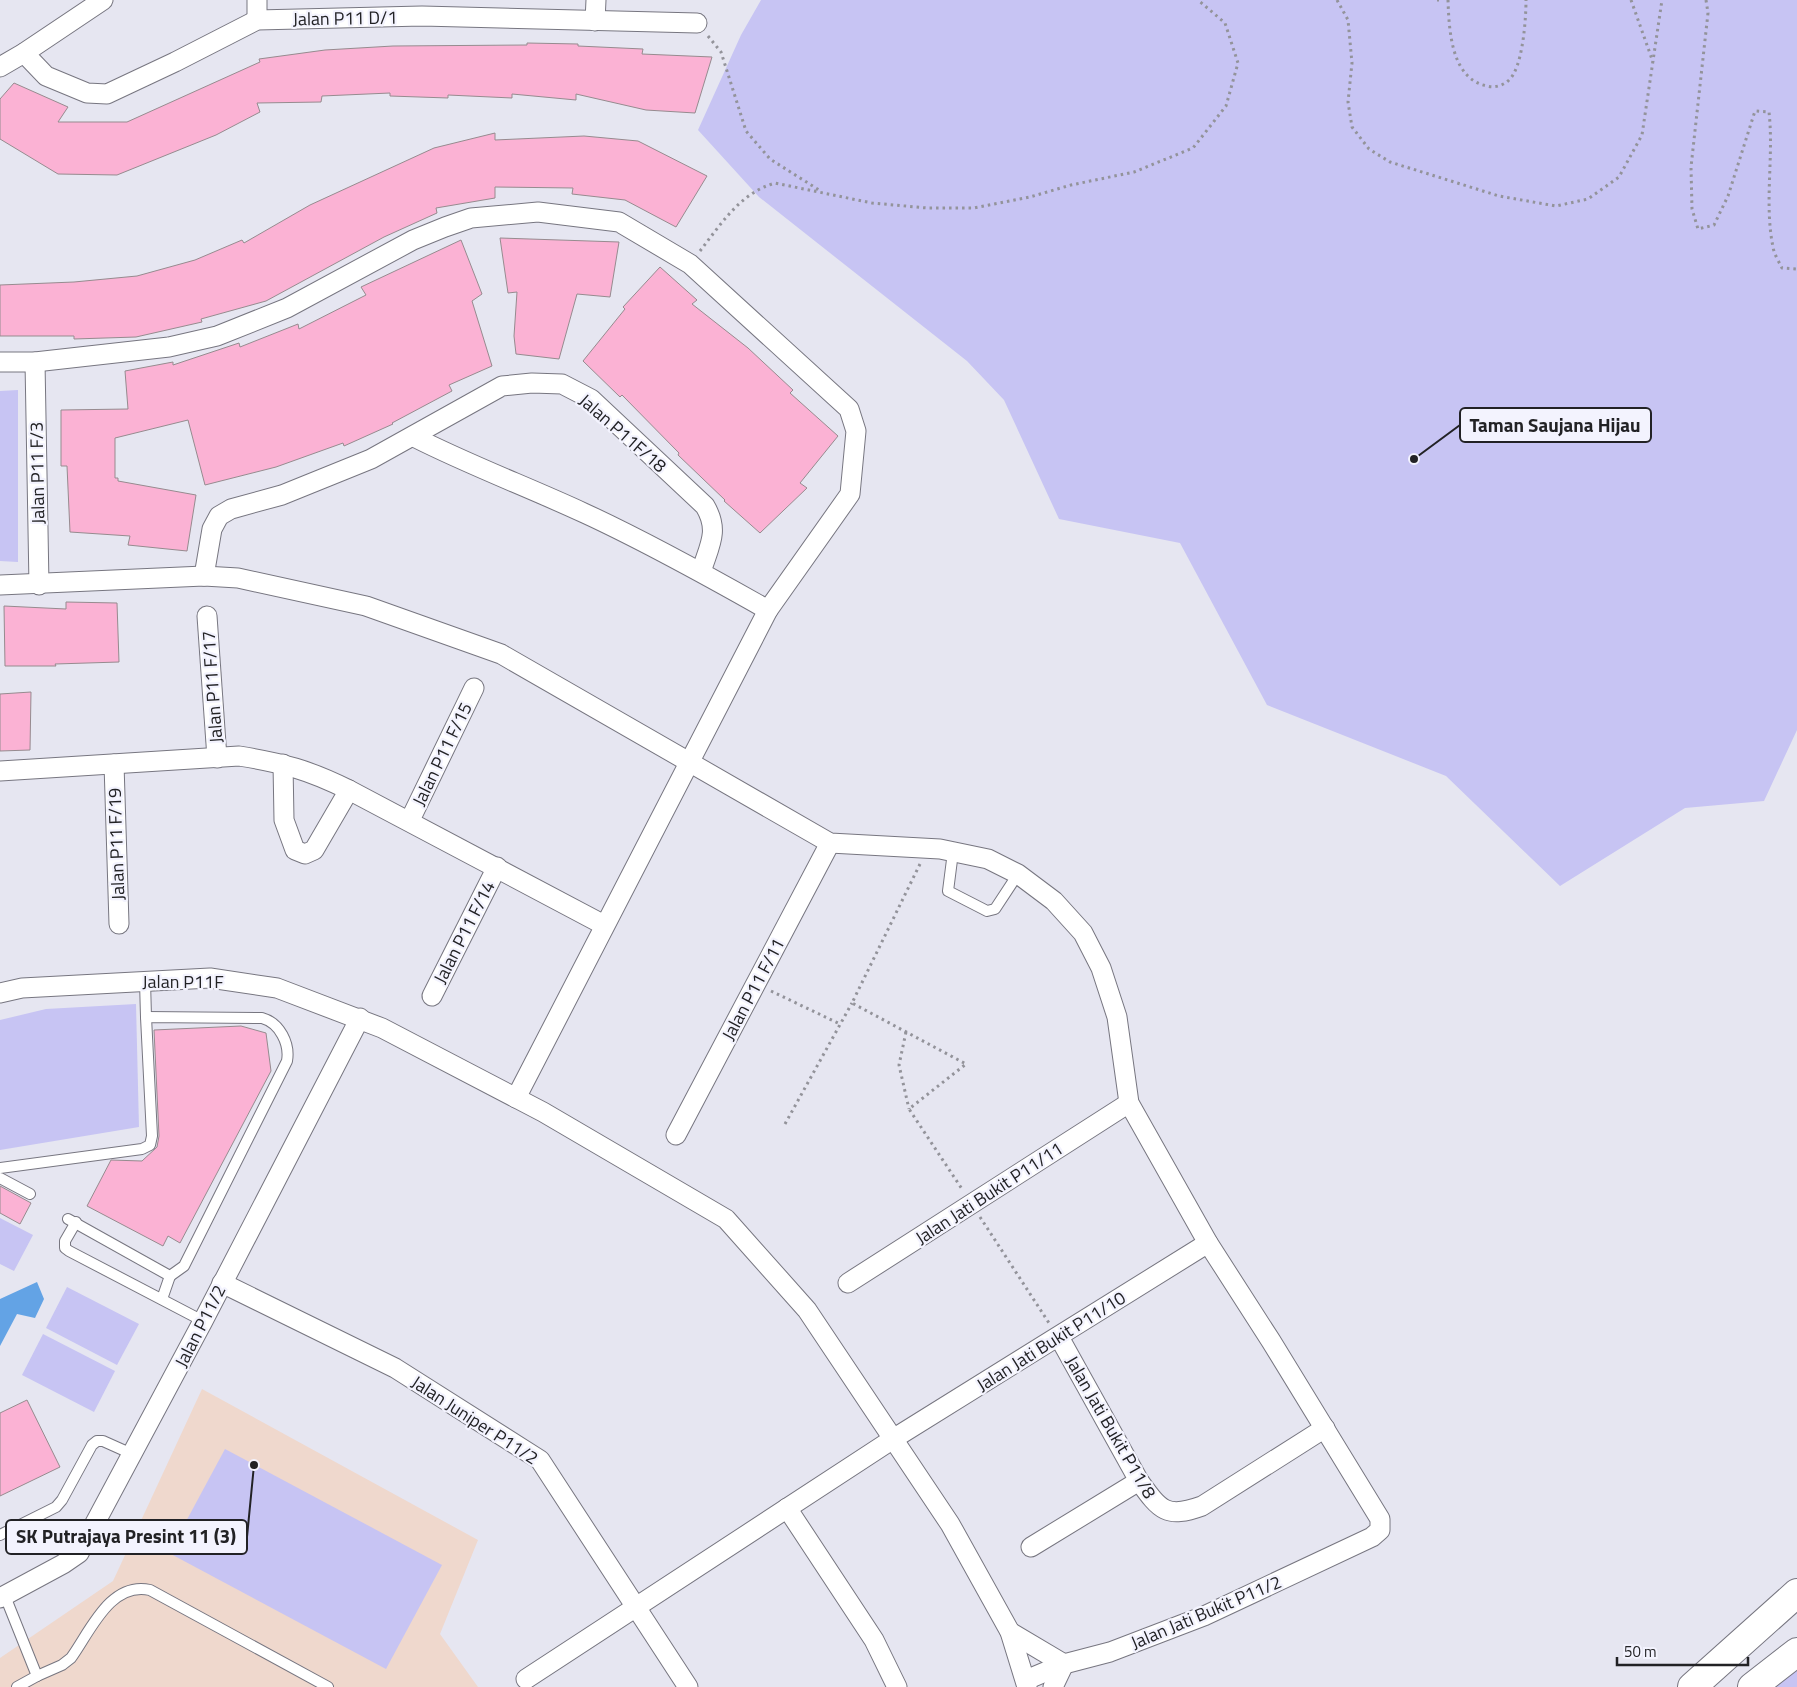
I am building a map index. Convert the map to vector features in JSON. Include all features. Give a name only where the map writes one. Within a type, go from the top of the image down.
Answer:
[{"type":"main road","points":[[1697,1684],[1797,1594]]},
{"type":"main road","points":[[1752,1687],[1797,1652]]},
{"type":"street","points":[[0,67],[103,0]]},
{"type":"street","points":[[257,0],[257,20]]},
{"type":"street","points":[[595,21],[596,0]]},
{"type":"street","name":"Jalan P11 D/1","points":[[24,53],[46,76],[87,93],[107,94],[176,62],[257,20],[422,8],[595,21],[697,22]]},
{"type":"street","points":[[0,362],[35,362],[170,347],[217,336],[287,308],[413,240],[471,218],[538,212],[619,222],[690,264],[848,409],[856,431],[850,494],[768,610],[516,1098]]},
{"type":"street","name":"Jalan P11 F/3","points":[[35,362],[39,585]]},
{"type":"street","name":"Jalan P11F/18","points":[[204,576],[212,528],[219,516],[231,509],[282,495],[371,459],[414,437],[502,386],[532,382],[562,384],[591,399],[705,506],[712,519],[714,532],[701,572]]},
{"type":"street","points":[[414,437],[586,514],[701,572],[768,610]]},
{"type":"street","points":[[0,585],[39,585],[204,576],[238,578],[366,606],[501,654],[830,843],[928,848],[953,852],[988,859],[1018,874],[1054,901],[1083,933],[1101,968],[1117,1017],[1129,1103],[1208,1243],[1325,1428]]},
{"type":"street","name":"Jalan P11 F/17","points":[[207,616],[217,758]]},
{"type":"street","name":"Jalan P11 F/15","points":[[410,820],[474,688]]},
{"type":"street","points":[[0,771],[239,756],[283,764],[315,773],[410,820],[604,926]]},
{"type":"street","name":"Jalan P11 F/19","points":[[114,764],[118,924]]},
{"type":"street","points":[[283,764],[284,820],[295,850],[305,854],[314,850],[349,790]]},
{"type":"street","name":"Jalan P11 F/11","points":[[676,1135],[830,843]]},
{"type":"street","name":"Jalan P11 F/14","points":[[432,996],[497,867]]},
{"type":"street","name":"Jalan P11F","points":[[0,993],[22,988],[210,978],[277,988],[360,1018],[516,1098],[726,1218],[807,1310],[867,1396],[893,1439],[950,1524],[1010,1632],[1026,1684]]},
{"type":"street","name":"Jalan P11/2","points":[[2,1597],[63,1564],[78,1552],[203,1321],[360,1018]]},
{"type":"street","name":"Jalan Jati Bukit P11/11","points":[[848,1283],[1129,1103]]},
{"type":"street","name":"Jalan Jati Bukit P11/10","points":[[526,1679],[893,1439],[1208,1243]]},
{"type":"street","name":"Jalan Juniper P11/2","points":[[222,1283],[395,1368],[540,1460],[637,1606],[688,1687]]},
{"type":"street","name":"Jalan Jati Bukit P11/8","points":[[1058,1337],[1139,1482],[1155,1503],[1169,1512],[1182,1513],[1202,1506],[1325,1428]]},
{"type":"street","name":"Jalan Jati Bukit P11/2","points":[[1026,1684],[1064,1664],[1110,1652],[1204,1616],[1372,1538],[1380,1530],[1380,1519],[1325,1428]]},
{"type":"street","points":[[1031,1547],[1139,1482]]},
{"type":"street","points":[[787,1508],[874,1640],[897,1687]]},
{"type":"street","points":[[1010,1632],[1064,1664],[1053,1687]]},
{"type":"lane","points":[[953,852],[948,891],[987,911],[995,909],[1018,874]]},
{"type":"lane","points":[[0,1168],[142,1149],[150,1145],[152,1136],[145,981]]},
{"type":"lane","points":[[146,1017],[262,1018],[272,1020],[278,1025],[288,1052],[283,1069],[184,1266],[170,1276],[162,1299]]},
{"type":"lane","points":[[0,1178],[30,1194]]},
{"type":"lane","points":[[170,1276],[72,1220],[65,1241],[65,1248],[203,1321]]},
{"type":"lane","points":[[0,1535],[56,1507],[62,1500],[92,1445],[97,1441],[132,1454]]},
{"type":"lane","points":[[17,1687],[62,1665],[71,1658],[111,1600],[139,1587],[150,1590],[328,1687]]},
{"type":"lane","points":[[2,1597],[37,1676]]},
{"type":"path","points":[[690,264],[737,204],[761,187],[775,183],[881,204],[927,208],[974,208],[1030,198],[1071,185],[1134,172],[1193,148],[1226,106],[1238,63],[1225,23],[1198,0]]},
{"type":"path","points":[[1337,0],[1348,20],[1352,63],[1348,102],[1352,127],[1368,149],[1390,162],[1499,196],[1556,206],[1588,199],[1619,177],[1642,136],[1662,0]]},
{"type":"path","points":[[1448,0],[1449,30],[1460,68],[1475,84],[1494,88],[1509,80],[1519,60],[1525,23],[1526,0]]},
{"type":"path","points":[[1631,0],[1653,63]]},
{"type":"path","points":[[1706,0],[1708,13],[1691,167],[1692,209],[1698,229],[1714,225],[1728,196],[1755,111],[1769,112],[1772,140],[1769,192],[1773,249],[1782,268],[1797,270]]},
{"type":"path","points":[[697,22],[721,52],[746,131],[770,160],[822,192]]},
{"type":"path","points":[[785,1124],[852,1003],[928,848]]},
{"type":"path","points":[[771,990],[840,1024]]},
{"type":"path","points":[[852,1003],[966,1064],[909,1109]]},
{"type":"path","points":[[906,1032],[899,1064],[909,1109],[1058,1337]]},
{"type":"shaded area","points":[[761,0],[1797,0],[1797,730],[1764,801],[1685,808],[1560,886],[1446,776],[1267,705],[1180,543],[1059,519],[1004,400],[967,361],[759,197],[698,130],[741,35]]},
{"type":"shaded area","points":[[18,390],[18,562],[0,561],[0,391]]},
{"type":"shaded area","points":[[136,1004],[139,1127],[0,1150],[0,1020],[46,1009]]},
{"type":"shaded area","points":[[0,1218],[33,1235],[14,1271],[0,1264]]},
{"type":"shaded area","points":[[37,1282],[44,1299],[35,1318],[17,1314],[0,1346],[0,1299]]},
{"type":"shaded area","points":[[67,1287],[139,1324],[117,1365],[46,1328]]},
{"type":"shaded area","points":[[43,1334],[115,1371],[94,1412],[22,1375]]},
{"type":"shaded area","points":[[202,1389],[478,1540],[440,1634],[478,1687],[0,1687],[0,1658],[113,1581]]},
{"type":"shaded area","points":[[225,1449],[442,1565],[386,1669],[169,1553]]},
{"type":"shaded area","points":[[1797,1660],[1797,1687],[1762,1687]]},
{"type":"building","points":[[527,43],[578,44],[578,46],[643,49],[642,54],[712,57],[695,113],[646,110],[576,94],[576,100],[512,94],[512,98],[448,95],[448,98],[390,96],[390,93],[322,96],[321,102],[257,103],[260,112],[216,135],[117,175],[58,174],[0,139],[0,99],[14,83],[68,107],[58,122],[127,122],[260,62],[259,59],[325,50],[393,46],[527,45]]},
{"type":"building","points":[[495,133],[495,140],[584,136],[638,141],[707,176],[676,227],[625,200],[572,194],[573,188],[495,187],[495,198],[436,208],[437,213],[384,237],[266,301],[201,319],[202,322],[136,337],[74,339],[74,336],[0,336],[0,285],[74,282],[137,276],[195,260],[242,240],[244,243],[310,205],[434,148]]},
{"type":"building","points":[[500,238],[619,242],[610,297],[577,294],[559,359],[516,354],[514,336],[517,292],[508,293]]},
{"type":"building","points":[[461,240],[482,294],[472,301],[492,366],[449,385],[452,391],[393,424],[344,446],[343,443],[276,467],[205,485],[188,420],[115,438],[115,478],[118,478],[118,481],[196,495],[187,551],[128,545],[130,536],[70,532],[67,466],[61,466],[61,410],[128,409],[125,371],[173,362],[173,365],[239,343],[240,347],[298,324],[299,329],[366,295],[361,287]]},
{"type":"building","points":[[660,267],[697,300],[692,304],[748,348],[793,390],[790,393],[838,436],[800,483],[807,488],[760,533],[724,501],[678,455],[679,453],[622,395],[620,397],[583,361],[625,309],[623,307]]},
{"type":"building","points":[[66,602],[117,603],[119,662],[55,664],[56,666],[5,666],[4,606],[66,609]]},
{"type":"building","points":[[31,692],[30,750],[0,751],[0,694]]},
{"type":"building","points":[[241,1026],[266,1033],[271,1071],[180,1243],[168,1236],[163,1246],[87,1206],[111,1160],[142,1161],[157,1147],[159,1136],[154,1030]]},
{"type":"building","points":[[0,1186],[31,1203],[20,1224],[0,1213]]},
{"type":"building","points":[[27,1400],[60,1467],[0,1496],[0,1413]]},
{"type":"place","name":"Taman Saujana Hijau","points":[[1414,459]]},
{"type":"place","name":"SK Putrajaya Presint 11 (3)","points":[[254,1465]]}]
